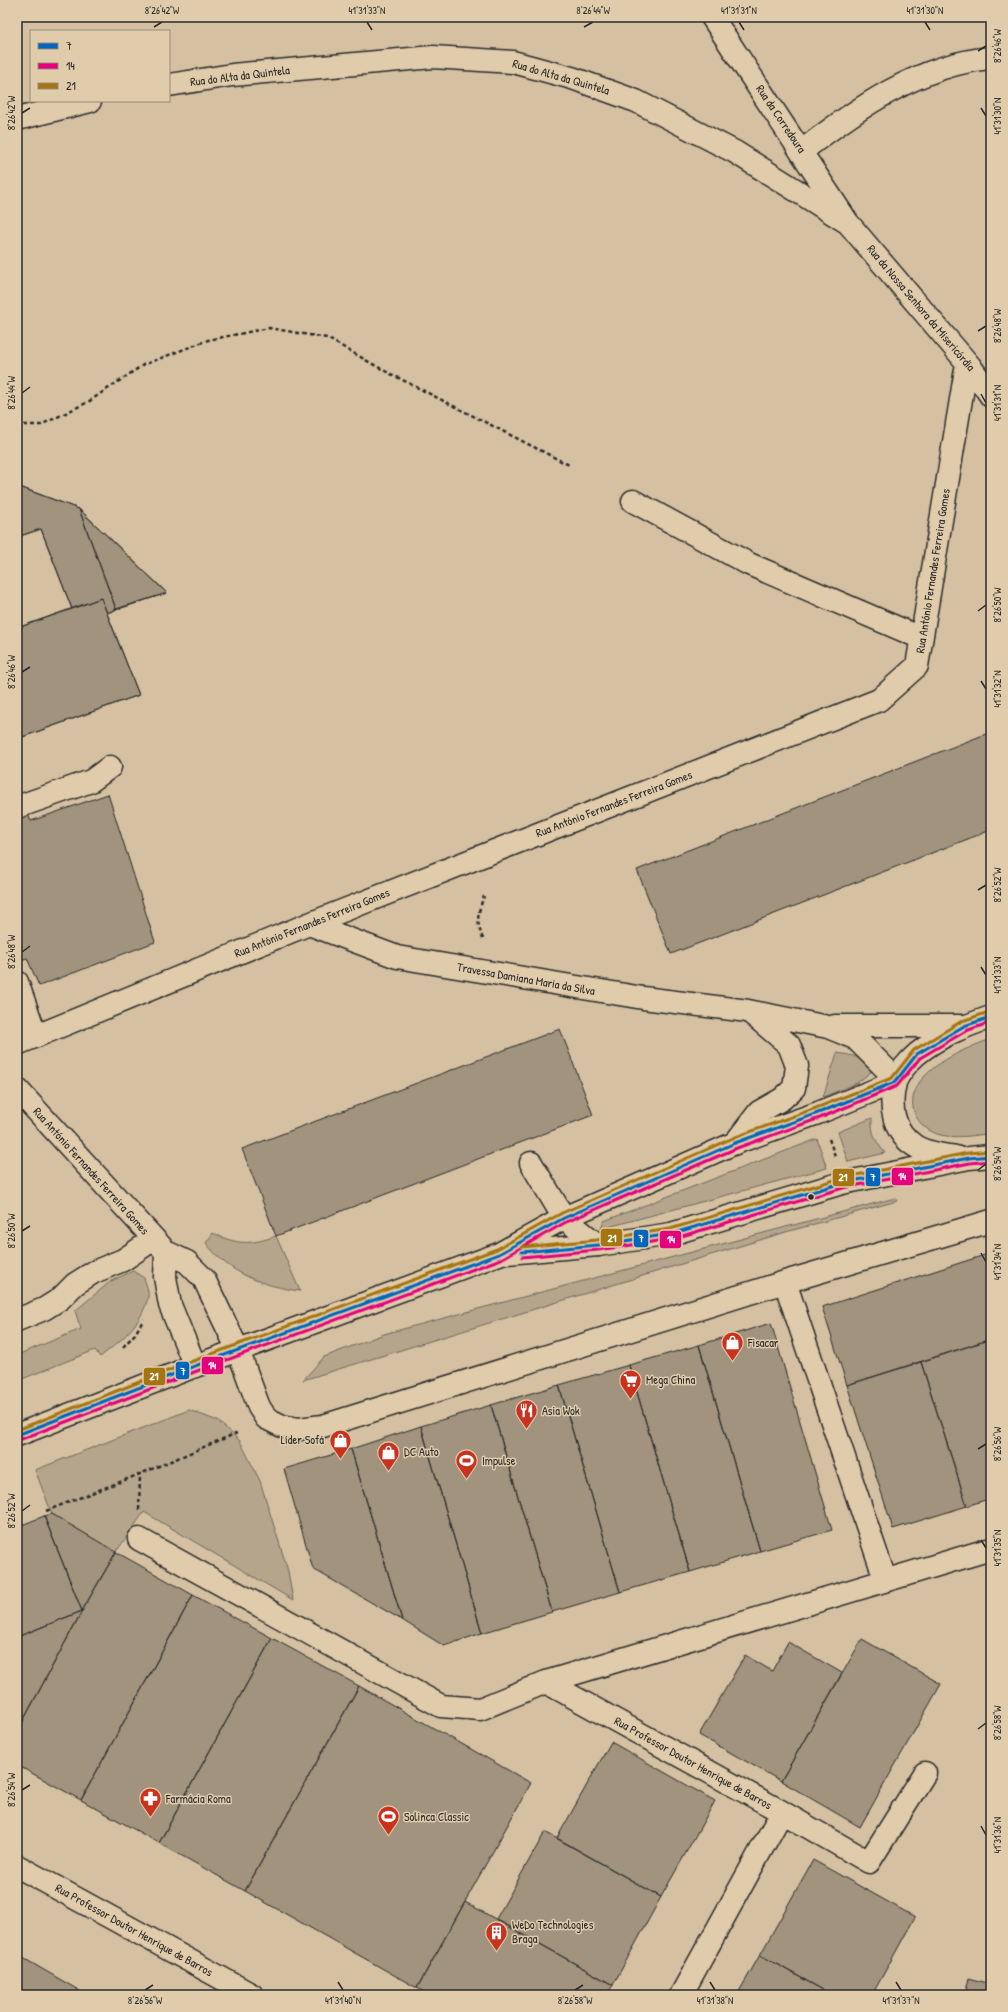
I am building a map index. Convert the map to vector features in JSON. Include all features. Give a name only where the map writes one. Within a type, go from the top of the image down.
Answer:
[{"type":"street","name":"Rua da Corredoura","points":[[712,17],[848,222]]},
{"type":"street","name":"Rua do Alta da Quintela","points":[[170,85],[232,76],[433,57],[513,62],[572,78],[636,101],[735,152],[848,222]]},
{"type":"street","points":[[802,151],[840,121],[889,92],[931,73],[969,60],[991,58]]},
{"type":"street","points":[[17,119],[86,102]]},
{"type":"street","name":"Rua da Nossa Senhora da Misericórdia","points":[[848,222],[967,363],[991,396]]},
{"type":"street","name":"Rua António Fernandes Ferreira Gomes","points":[[27,1040],[309,924],[879,700],[917,666],[967,363]]},
{"type":"street","points":[[633,501],[749,564],[921,638]]},
{"type":"street","points":[[17,807],[91,781],[110,767]]},
{"type":"street","name":"Travessa Damiana Maria da Silva","points":[[309,924],[397,957],[643,998],[748,1011],[828,1027],[855,1038],[897,1079]]},
{"type":"street","points":[[17,982],[27,1040]]},
{"type":"street","points":[[735,1143],[759,1112],[782,1099],[794,1088],[797,1066],[789,1045],[748,1011]]},
{"type":"street","points":[[17,1435],[195,1366],[499,1254],[564,1218],[735,1143],[818,1114],[897,1079],[917,1054],[964,1026],[991,1017]]},
{"type":"street","name":"Travessa Damiana Maria da Silva","points":[[828,1027],[964,1026]]},
{"type":"street","points":[[897,1079],[892,1105],[895,1121],[902,1134],[915,1146],[943,1156],[969,1158]]},
{"type":"street","name":"Rua António Fernandes Ferreira Gomes","points":[[17,1089],[160,1245],[187,1262],[204,1279],[238,1350],[259,1407],[266,1418],[282,1426],[298,1429],[323,1426],[785,1282],[991,1221]]},
{"type":"street","points":[[499,1254],[598,1245],[671,1234],[842,1183],[969,1158],[991,1156]]},
{"type":"street","points":[[531,1163],[564,1218],[598,1245]]},
{"type":"street","points":[[17,1320],[44,1309],[60,1299],[75,1284],[94,1272],[160,1245],[170,1305],[195,1366]]},
{"type":"street","points":[[785,1282],[885,1579]]},
{"type":"street","points":[[139,1538],[441,1706],[480,1709],[546,1682],[742,1625],[885,1579],[991,1549]]},
{"type":"street","name":"Rua Professor Doutor Henrique de Barros","points":[[546,1682],[782,1812],[681,1995]]},
{"type":"street","points":[[782,1812],[869,1862],[925,1773]]},
{"type":"street","name":"Rua Professor Doutor Henrique de Barros","points":[[17,1866],[252,1995]]},
{"type":"path","points":[[17,425],[41,425],[88,402],[143,365],[208,340],[269,328],[326,338],[385,371],[572,466]]},
{"type":"path","points":[[483,939],[478,925],[477,913],[484,896]]},
{"type":"path","points":[[828,1135],[835,1158]]},
{"type":"path","points":[[46,1510],[140,1474],[237,1433]]},
{"type":"path","points":[[139,1538],[140,1474]]},
{"type":"shaded area","points":[[991,1039],[991,1133],[956,1137],[943,1136],[928,1130],[916,1117],[914,1110],[914,1094],[917,1086],[929,1071],[937,1065],[964,1050]]},
{"type":"shaded area","points":[[837,1053],[849,1055],[861,1060],[871,1072],[857,1083],[823,1097]]},
{"type":"shaded area","points":[[872,1118],[872,1128],[875,1137],[885,1153],[848,1162],[838,1132]]},
{"type":"shaded area","points":[[817,1139],[827,1168],[601,1229],[604,1221]]},
{"type":"shaded area","points":[[895,1198],[897,1201],[786,1232],[303,1380],[324,1357],[384,1334]]},
{"type":"shaded area","points":[[213,1233],[237,1242],[259,1241],[276,1236],[300,1291],[260,1282],[248,1277],[225,1263],[206,1243]]},
{"type":"shaded area","points":[[133,1271],[144,1278],[148,1290],[148,1297],[141,1316],[136,1324],[116,1345],[100,1357],[95,1350],[17,1381],[17,1355],[81,1329],[75,1311],[111,1281]]},
{"type":"shaded area","points":[[189,1410],[218,1421],[240,1441],[260,1481],[288,1571],[293,1600],[144,1512],[116,1552],[52,1514],[35,1470]]},
{"type":"building","points":[[17,486],[79,509],[167,593],[107,613],[139,695],[17,739],[17,628],[72,609],[41,529],[17,537]]},
{"type":"building","points":[[17,486],[79,509],[116,609],[107,613],[101,598],[72,609],[41,529],[17,537]]},
{"type":"building","points":[[79,509],[167,593],[116,609]]},
{"type":"building","points":[[101,598],[139,695],[17,739],[17,628]]},
{"type":"building","points":[[991,732],[991,830],[671,954],[637,870]]},
{"type":"building","points":[[108,794],[155,942],[39,986],[27,958],[17,961],[17,814],[26,810],[31,821]]},
{"type":"building","points":[[560,1029],[593,1115],[276,1236],[242,1149]]},
{"type":"building","points":[[991,1253],[991,1339],[847,1385],[822,1307]]},
{"type":"building","points":[[771,1323],[832,1530],[760,1551],[699,1345]]},
{"type":"building","points":[[991,1339],[991,1498],[967,1506],[921,1362]]},
{"type":"building","points":[[699,1345],[760,1551],[690,1572],[629,1365]]},
{"type":"building","points":[[921,1362],[967,1506],[893,1529],[847,1385]]},
{"type":"building","points":[[629,1365],[690,1572],[620,1592],[559,1385]]},
{"type":"building","points":[[559,1385],[620,1592],[552,1612],[491,1405]]},
{"type":"building","points":[[491,1405],[552,1612],[482,1633],[421,1426]]},
{"type":"building","points":[[421,1426],[482,1633],[444,1646],[402,1620],[351,1449]]},
{"type":"building","points":[[351,1449],[402,1620],[313,1569],[284,1469]]},
{"type":"building","points":[[52,1514],[116,1552],[82,1611],[44,1516]]},
{"type":"building","points":[[44,1516],[82,1611],[17,1637],[17,1527]]},
{"type":"building","points":[[116,1552],[193,1595],[81,1800],[17,1765],[17,1732],[82,1611]]},
{"type":"building","points":[[193,1595],[272,1638],[159,1843],[81,1800]]},
{"type":"building","points":[[82,1611],[17,1732],[17,1637]]},
{"type":"building","points":[[272,1638],[359,1686],[245,1891],[159,1843]]},
{"type":"building","points":[[862,1639],[941,1684],[860,1827],[781,1781]]},
{"type":"building","points":[[788,1642],[842,1673],[781,1781],[699,1735],[745,1655],[772,1671]]},
{"type":"building","name":"Solinca Classic","points":[[359,1686],[531,1783],[417,1988],[245,1891]]},
{"type":"building","points":[[611,1742],[715,1801],[661,1897],[557,1838]]},
{"type":"building","points":[[545,1832],[661,1897],[613,1985],[496,1919]]},
{"type":"building","points":[[813,1860],[915,1917],[872,1995],[832,1995],[760,1955]]},
{"type":"building","name":"WeDo Technologies Braga","points":[[465,1902],[613,1985],[607,1995],[430,1995],[417,1988]]},
{"type":"building","points":[[18,1955],[87,1995],[17,1995]]},
{"type":"building","points":[[760,1955],[832,1995],[737,1995]]},
{"type":"building","points":[[969,1978],[991,1984],[991,1995],[965,1995]]},
{"type":"transit line","name":"21","points":[[17,1430],[193,1361],[497,1249],[562,1213],[733,1138],[816,1108],[892,1078],[914,1050],[962,1021],[989,1012]]},
{"type":"transit line","name":"7","points":[[17,1435],[195,1366],[499,1254],[564,1218],[735,1143],[818,1113],[895,1082],[917,1054],[964,1026],[991,1017]]},
{"type":"transit line","name":"14","points":[[19,1440],[197,1371],[501,1259],[566,1222],[737,1148],[820,1118],[897,1086],[920,1058],[966,1031],[991,1022]]},
{"type":"transit line","name":"21","points":[[522,1247],[597,1240],[670,1229],[841,1178],[968,1153],[991,1151]]},
{"type":"transit line","name":"7","points":[[522,1252],[598,1245],[671,1234],[842,1183],[969,1158],[991,1156]]},
{"type":"transit line","name":"14","points":[[522,1257],[598,1250],[672,1239],[843,1188],[970,1163],[991,1161]]},
{"type":"place","name":"Fisacar","points":[[732,1362]]},
{"type":"place","name":"Mega China","points":[[630,1400]]},
{"type":"place","name":"Asia Wok","points":[[526,1430]]},
{"type":"place","name":"Líder Sofá","points":[[340,1460]]},
{"type":"place","name":"DC Auto","points":[[388,1472]]},
{"type":"place","name":"Impulse","points":[[466,1480]]},
{"type":"place","name":"Farmácia Roma","points":[[150,1818]]},
{"type":"place","name":"Solinca Classic","points":[[388,1836]]},
{"type":"place","name":"WeDo Technologies Braga","points":[[496,1952]]}]
